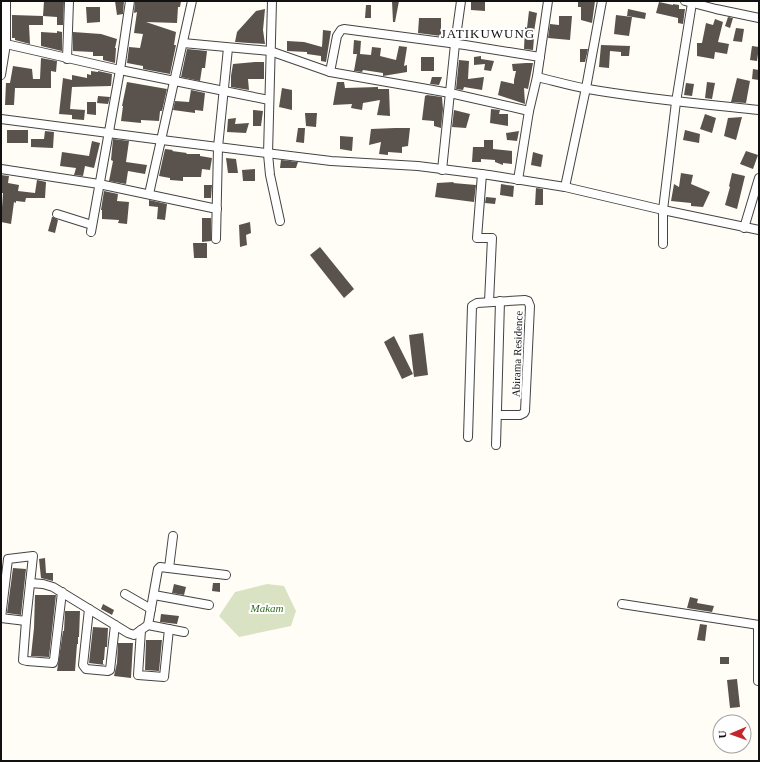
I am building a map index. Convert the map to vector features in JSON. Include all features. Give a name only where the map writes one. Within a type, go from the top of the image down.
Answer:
[{"type":"street","points":[[1,76],[6,44],[6,1]]},
{"type":"street","points":[[68,58],[69,1]]},
{"type":"street","points":[[57,214],[91,229],[120,70],[130,1]]},
{"type":"street","points":[[149,194],[192,1]]},
{"type":"street","points":[[272,1],[268,154],[270,175],[280,221]]},
{"type":"street","points":[[442,170],[461,1]]},
{"type":"street","points":[[518,180],[529,111],[537,77],[548,1]]},
{"type":"street","points":[[565,187],[586,88],[602,1]]},
{"type":"street","points":[[663,244],[663,210],[689,2],[759,18]]},
{"type":"street","points":[[330,72],[336,36],[340,30],[344,29],[540,57]]},
{"type":"street","points":[[6,44],[120,70],[269,100]]},
{"type":"street","points":[[183,44],[270,51],[330,72],[450,93],[529,111]]},
{"type":"street","points":[[216,239],[218,147],[228,48]]},
{"type":"street","points":[[537,77],[586,88],[676,102],[759,110]]},
{"type":"street","points":[[1,119],[268,154],[331,161],[418,166],[482,174],[565,187],[744,228],[759,230]]},
{"type":"street","points":[[1,169],[99,184],[217,209]]},
{"type":"street","points":[[482,174],[477,238],[492,238],[489,302]]},
{"type":"street","points":[[744,228],[759,178]]},
{"type":"street","name":"Abirama Residence","points":[[468,437],[472,306],[477,303],[528,300],[530,306],[525,411],[520,415],[502,415]]},
{"type":"street","name":"Abirama Residence","points":[[496,444],[500,301]]},
{"type":"street","points":[[169,568],[172,536]]},
{"type":"street","points":[[26,621],[1,618],[8,559],[33,556],[23,660],[53,663],[62,592]]},
{"type":"street","points":[[30,583],[48,586],[62,592],[131,634],[137,634],[148,625],[158,570],[163,567],[226,575]]},
{"type":"street","points":[[125,594],[151,609]]},
{"type":"street","points":[[154,595],[209,605]]},
{"type":"street","points":[[622,604],[759,625],[758,681]]},
{"type":"street","points":[[89,609],[83,665],[86,669],[110,670],[116,625]]},
{"type":"street","points":[[148,625],[184,632]]},
{"type":"street","points":[[141,630],[138,676],[164,677],[169,629]]},
{"type":"green space","name":"Makam","points":[[267,584],[284,586],[296,611],[291,626],[239,637],[219,616],[235,592]]},
{"type":"building","points":[[44,1],[64,1],[63,25],[57,25],[57,17],[43,16]]},
{"type":"building","points":[[115,1],[124,1],[123,14],[117,15]]},
{"type":"building","points":[[135,1],[181,1],[180,7],[178,7],[177,23],[146,22],[176,32],[174,45],[176,45],[170,74],[143,69],[143,66],[127,63],[129,47],[140,48],[143,34],[134,33],[137,12],[134,13]]},
{"type":"building","points":[[392,1],[399,1],[395,22],[393,22]]},
{"type":"building","points":[[471,1],[485,1],[485,11],[471,10]]},
{"type":"building","points":[[578,1],[595,1],[592,23],[581,20],[581,7],[578,7]]},
{"type":"building","points":[[659,2],[679,5],[679,9],[685,9],[683,24],[678,23],[678,18],[656,13]]},
{"type":"building","points":[[366,5],[371,5],[371,18],[365,18]]},
{"type":"building","points":[[86,7],[100,7],[100,22],[87,23]]},
{"type":"building","points":[[265,9],[263,30],[265,44],[235,42],[237,32],[256,11]]},
{"type":"building","points":[[628,9],[646,13],[645,19],[627,16]]},
{"type":"building","points":[[529,11],[537,13],[533,38],[533,50],[524,49],[525,27],[527,28]]},
{"type":"building","points":[[12,15],[43,16],[43,25],[29,25],[30,44],[12,38]]},
{"type":"building","points":[[616,15],[632,17],[629,36],[614,34]]},
{"type":"building","points":[[559,16],[572,16],[570,40],[548,38],[550,24],[559,25]]},
{"type":"building","points":[[728,17],[733,18],[730,28],[725,26]]},
{"type":"building","points":[[419,18],[441,18],[441,36],[418,33]]},
{"type":"building","points":[[715,19],[723,22],[718,42],[729,44],[727,54],[715,52],[714,59],[697,56],[697,43],[702,43],[706,23],[713,25]]},
{"type":"building","points":[[736,28],[744,29],[742,42],[733,41]]},
{"type":"building","points":[[323,30],[331,31],[326,62],[321,61],[321,56],[307,54],[307,52],[287,51],[287,41],[304,42],[322,47]]},
{"type":"building","points":[[57,31],[62,32],[62,51],[41,46],[41,32],[57,33]]},
{"type":"building","points":[[73,32],[101,34],[117,39],[115,48],[115,63],[103,60],[103,56],[93,56],[93,52],[73,51]]},
{"type":"building","points":[[354,40],[361,41],[360,54],[371,55],[372,47],[381,48],[380,56],[396,60],[399,46],[407,47],[404,66],[407,65],[407,72],[383,76],[383,73],[363,70],[362,72],[354,71],[357,54],[353,54]]},
{"type":"building","points":[[601,45],[630,46],[629,56],[621,56],[621,52],[610,51],[609,68],[599,67]]},
{"type":"building","points":[[752,46],[759,47],[757,61],[750,60]]},
{"type":"building","points":[[187,49],[207,51],[205,68],[202,68],[200,81],[181,77]]},
{"type":"building","points":[[580,49],[588,49],[585,62],[580,62]]},
{"type":"building","points":[[481,56],[481,59],[494,61],[491,71],[484,70],[485,64],[474,65],[474,57]]},
{"type":"building","points":[[421,57],[434,57],[434,71],[421,71]]},
{"type":"building","points":[[41,58],[57,61],[56,72],[51,71],[51,88],[15,88],[14,105],[5,105],[6,83],[10,83],[13,66],[32,69],[33,79],[40,79]]},
{"type":"building","points":[[459,60],[469,61],[468,79],[484,77],[482,90],[464,87],[463,90],[456,89]]},
{"type":"building","points":[[264,62],[264,79],[248,79],[249,90],[231,87],[233,64]]},
{"type":"building","points":[[533,63],[528,89],[524,88],[525,104],[498,95],[501,81],[514,84],[516,71],[513,71],[512,64]]},
{"type":"building","points":[[753,69],[759,70],[759,80],[752,79]]},
{"type":"building","points":[[91,71],[112,74],[111,86],[72,87],[70,109],[85,110],[84,120],[72,119],[72,115],[59,114],[63,78],[72,80],[72,75],[87,78],[87,74],[91,75]]},
{"type":"building","points":[[432,77],[442,77],[439,85],[430,84]]},
{"type":"building","points":[[737,78],[750,81],[746,103],[731,102]]},
{"type":"building","points":[[127,82],[167,89],[162,111],[160,111],[159,121],[141,120],[141,123],[121,121],[122,106]]},
{"type":"building","points":[[337,82],[344,82],[345,88],[378,87],[378,89],[389,89],[390,116],[377,115],[380,100],[363,103],[362,110],[351,108],[352,104],[333,105]]},
{"type":"building","points":[[707,82],[715,83],[712,99],[705,98]]},
{"type":"building","points":[[686,83],[694,84],[692,96],[684,95]]},
{"type":"building","points":[[282,88],[292,90],[292,110],[279,107]]},
{"type":"building","points":[[191,90],[205,93],[203,111],[195,110],[195,113],[173,110],[175,101],[189,102]]},
{"type":"building","points":[[98,96],[110,97],[108,104],[97,103]]},
{"type":"building","points":[[425,96],[442,97],[443,109],[441,128],[434,126],[434,121],[422,120]]},
{"type":"building","points":[[87,102],[96,102],[96,115],[87,114]]},
{"type":"building","points":[[491,109],[500,110],[499,114],[508,114],[508,126],[490,123]]},
{"type":"building","points":[[253,110],[263,111],[261,126],[253,126]]},
{"type":"building","points":[[454,110],[470,114],[466,128],[452,127]]},
{"type":"building","points":[[305,113],[317,113],[316,127],[306,126]]},
{"type":"building","points":[[705,114],[716,118],[712,133],[700,129]]},
{"type":"building","points":[[742,117],[736,140],[724,136],[728,118]]},
{"type":"building","points":[[236,118],[235,124],[249,123],[246,133],[227,132],[228,119]]},
{"type":"building","points":[[298,128],[305,128],[304,143],[296,142]]},
{"type":"building","points":[[410,128],[408,146],[402,147],[402,153],[388,152],[388,155],[379,154],[381,142],[369,145],[371,129]]},
{"type":"building","points":[[7,130],[28,130],[28,143],[7,143]]},
{"type":"building","points":[[685,130],[700,134],[699,143],[683,140]]},
{"type":"building","points":[[45,131],[54,132],[53,148],[31,147],[31,139],[44,139]]},
{"type":"building","points":[[519,131],[517,141],[507,140],[506,133]]},
{"type":"building","points":[[340,136],[353,137],[352,151],[340,149]]},
{"type":"building","points":[[113,139],[129,141],[126,162],[147,165],[145,174],[128,171],[126,184],[109,181],[113,161],[111,160]]},
{"type":"building","points":[[484,140],[493,140],[493,149],[512,151],[512,164],[503,163],[503,165],[495,162],[495,160],[481,159],[481,162],[472,162],[473,147],[484,147]]},
{"type":"building","points":[[92,141],[100,143],[94,168],[85,166],[83,176],[74,175],[76,168],[60,166],[62,152],[89,156]]},
{"type":"building","points":[[165,149],[187,153],[186,154],[200,154],[200,156],[212,158],[210,170],[202,169],[201,177],[183,177],[183,181],[170,180],[170,178],[159,176]]},
{"type":"building","points":[[746,151],[758,155],[753,169],[740,164]]},
{"type":"building","points":[[533,152],[543,155],[541,167],[531,165]]},
{"type":"building","points":[[226,158],[236,159],[238,173],[228,173]]},
{"type":"building","points":[[281,160],[298,162],[296,168],[280,168]]},
{"type":"building","points":[[255,169],[255,181],[243,181],[242,170]]},
{"type":"building","points":[[681,173],[693,175],[691,184],[710,192],[703,207],[691,206],[691,203],[671,201],[674,184],[679,187]]},
{"type":"building","points":[[732,173],[745,176],[737,209],[725,205]]},
{"type":"building","points":[[1,175],[9,176],[8,183],[19,185],[18,191],[35,193],[37,180],[46,182],[45,198],[26,198],[25,202],[14,202],[11,224],[1,222],[3,193],[1,193]]},
{"type":"building","points":[[454,182],[453,183],[476,185],[474,202],[435,197],[437,183]]},
{"type":"building","points":[[501,184],[514,186],[513,197],[500,195]]},
{"type":"building","points":[[204,185],[212,185],[211,198],[204,198]]},
{"type":"building","points":[[536,188],[543,189],[543,205],[535,205]]},
{"type":"building","points":[[104,191],[118,194],[117,201],[129,202],[127,224],[118,223],[119,220],[102,219],[101,210]]},
{"type":"building","points":[[486,197],[496,198],[495,204],[485,203]]},
{"type":"building","points":[[149,200],[167,204],[165,220],[157,219],[158,207],[149,206]]},
{"type":"building","points":[[53,217],[58,220],[55,233],[48,231]]},
{"type":"building","points":[[202,218],[211,218],[211,241],[202,242]]},
{"type":"building","points":[[250,222],[251,233],[246,235],[247,245],[240,247],[239,225]]},
{"type":"building","points":[[193,243],[207,243],[207,258],[194,258]]},
{"type":"building","points":[[320,247],[354,289],[344,298],[310,255]]},
{"type":"building","points":[[423,333],[428,375],[414,377],[409,335]]},
{"type":"building","points":[[394,336],[413,374],[402,379],[384,342]]},
{"type":"building","points":[[45,558],[46,573],[53,573],[53,581],[41,578],[39,559]]},
{"type":"building","points":[[13,568],[26,569],[21,615],[7,613]]},
{"type":"building","points":[[213,583],[220,583],[220,592],[212,591]]},
{"type":"building","points":[[174,584],[186,587],[184,595],[172,593]]},
{"type":"building","points":[[35,595],[56,595],[49,657],[31,656]]},
{"type":"building","points":[[690,597],[698,599],[697,603],[714,606],[712,612],[687,608]]},
{"type":"building","points":[[103,604],[114,610],[112,615],[101,609]]},
{"type":"building","points":[[65,611],[80,611],[75,671],[57,671],[64,631]]},
{"type":"building","points":[[161,614],[179,616],[177,624],[160,622]]},
{"type":"building","points":[[700,624],[707,625],[705,641],[697,640]]},
{"type":"building","points":[[93,627],[108,628],[107,647],[105,647],[103,660],[103,664],[105,665],[89,663]]},
{"type":"building","points":[[146,640],[162,640],[159,671],[145,670]]},
{"type":"building","points":[[118,643],[133,643],[131,678],[114,676],[117,663]]},
{"type":"building","points":[[720,657],[729,657],[729,664],[720,664]]},
{"type":"building","points":[[737,679],[740,707],[730,708],[727,680]]},
{"type":"district","name":"JATIKUWUNG","points":[[488,33]]}]
